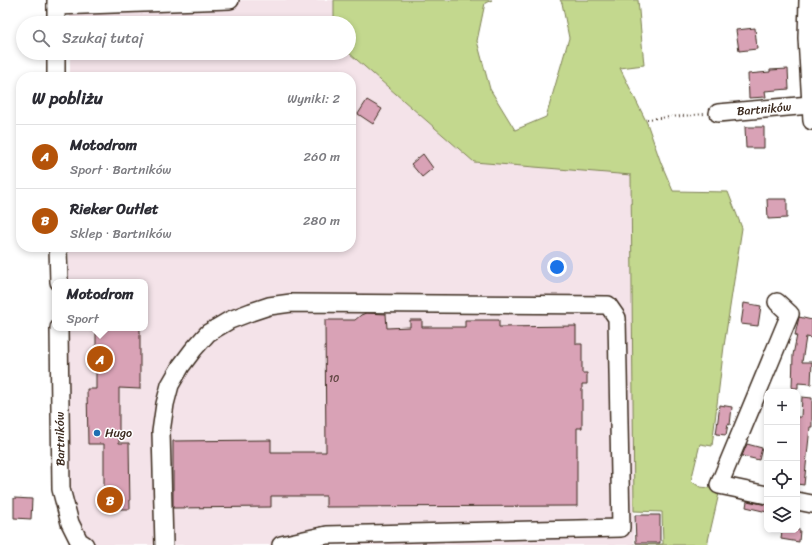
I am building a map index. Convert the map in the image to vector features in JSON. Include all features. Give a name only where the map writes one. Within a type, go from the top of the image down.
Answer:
[{"type":"street","points":[[56,16],[56,3],[230,0]]},
{"type":"street","points":[[808,0],[807,38],[811,113]]},
{"type":"street","points":[[56,60],[56,72]]},
{"type":"street","name":"Bartników","points":[[718,113],[811,113]]},
{"type":"street","points":[[58,252],[59,279]]},
{"type":"street","points":[[764,494],[719,485],[790,314],[777,302]]},
{"type":"street","points":[[164,545],[161,432],[165,404],[170,385],[181,366],[208,333],[230,320],[268,306],[291,303],[608,305],[617,318],[621,528],[327,535],[281,545]]},
{"type":"street","name":"Bartników","points":[[59,331],[61,489],[70,523],[80,541],[85,545]]},
{"type":"street","points":[[800,502],[812,504]]},
{"type":"path","points":[[647,119],[718,113]]},
{"type":"shaded area","points":[[70,0],[334,0],[334,16],[70,16]]},
{"type":"shaded area","points":[[356,59],[474,162],[631,175],[634,545],[95,545],[79,526],[69,502],[69,331],[148,331],[148,279],[69,279],[69,252],[356,252],[356,72],[70,72],[70,60]]},
{"type":"green space","points":[[334,0],[492,0],[485,3],[477,41],[490,89],[515,130],[546,117],[569,38],[562,3],[560,0],[638,0],[644,65],[620,68],[647,123],[661,163],[673,191],[728,192],[742,228],[724,346],[712,446],[700,444],[691,481],[700,487],[720,489],[707,545],[634,545],[663,544],[662,512],[634,511],[631,175],[474,162],[356,59],[356,16],[334,16]]},
{"type":"building","points":[[755,28],[757,49],[739,51],[736,30]]},
{"type":"building","points":[[788,69],[789,89],[765,91],[766,97],[749,98],[748,74],[770,72],[770,70]]},
{"type":"building","points":[[367,100],[382,109],[373,124],[358,114]]},
{"type":"building","points":[[745,127],[764,127],[764,148],[746,148]]},
{"type":"building","points":[[423,154],[433,168],[422,177],[411,164]]},
{"type":"building","points":[[767,199],[787,199],[787,218],[768,219]]},
{"type":"building","points":[[744,303],[761,306],[758,326],[741,324]]},
{"type":"building","points":[[366,313],[386,314],[387,328],[410,327],[410,320],[422,320],[422,327],[465,327],[465,320],[499,320],[499,327],[576,326],[576,344],[582,344],[582,373],[587,373],[587,384],[582,384],[582,428],[577,428],[577,506],[326,507],[326,496],[271,496],[271,507],[173,508],[173,441],[271,440],[271,452],[326,452],[325,320],[355,320]]},
{"type":"building","points":[[799,317],[812,320],[812,338],[806,337],[802,362],[812,362],[811,384],[798,383],[798,388],[792,388],[793,355]]},
{"type":"building","points":[[96,331],[140,331],[140,389],[119,388],[119,443],[129,443],[130,509],[104,509],[104,444],[88,444],[87,389],[96,389]]},
{"type":"building","points":[[802,397],[812,398],[812,427],[810,427],[804,485],[800,484]]},
{"type":"building","points":[[720,405],[732,407],[730,425],[728,424],[726,435],[716,434]]},
{"type":"building","points":[[747,444],[762,448],[759,460],[742,456]]},
{"type":"building","points":[[14,498],[32,499],[31,519],[14,518]]},
{"type":"building","points":[[747,501],[764,504],[764,511],[746,507]]},
{"type":"building","points":[[635,515],[660,515],[660,543],[636,543]]},
{"type":"building","points":[[782,533],[800,533],[799,542],[781,539]]},
{"type":"place","name":"Motodrom","points":[[100,359]]},
{"type":"place","name":"Hugo","points":[[97,433]]},
{"type":"place","name":"Rieker Outlet","points":[[110,500]]}]
